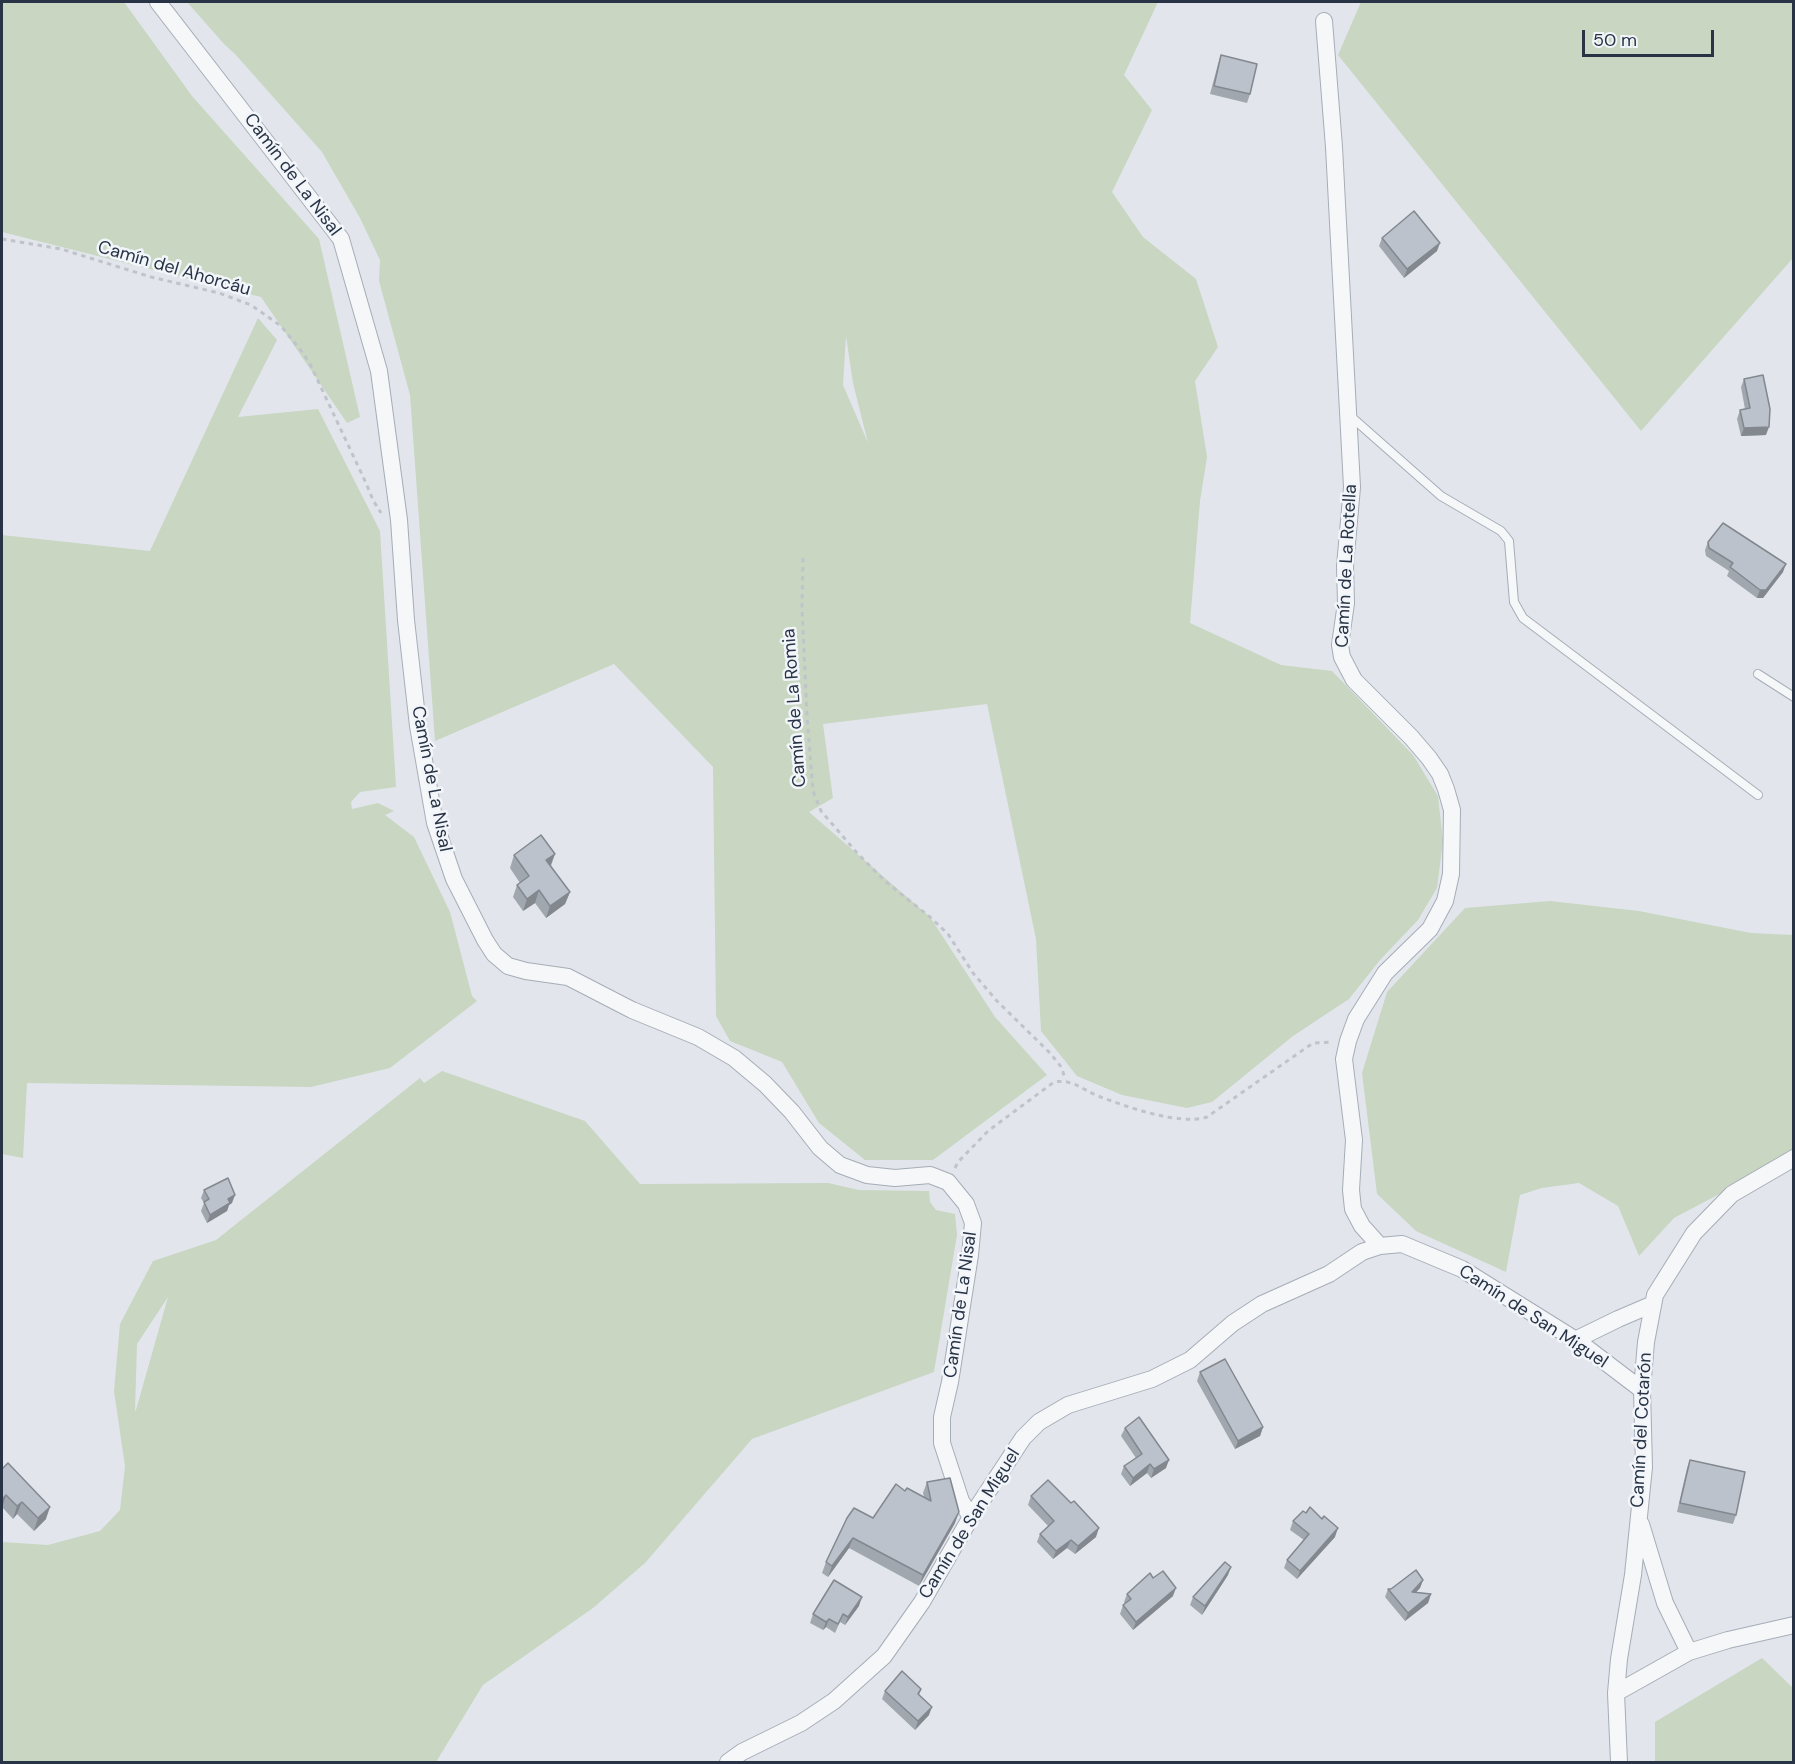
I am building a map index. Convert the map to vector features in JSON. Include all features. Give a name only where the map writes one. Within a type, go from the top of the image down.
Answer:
[{"type":"street","name":"Camín de La Nisal","points":[[158,2],[341,239],[379,371],[399,520],[406,620],[418,726],[435,823],[454,879],[485,940],[494,954],[508,966],[568,977],[632,1010],[698,1037],[734,1058],[765,1084],[792,1112],[820,1148],[840,1164],[867,1175],[895,1178],[930,1175],[948,1182],[966,1204],[973,1223],[950,1382],[942,1417],[942,1443],[961,1501],[971,1517]]},
{"type":"street","name":"Camín de La Rotella","points":[[1324,21],[1334,147],[1352,487],[1345,566],[1346,603],[1340,645],[1342,657],[1354,681],[1430,758],[1440,774],[1452,810],[1449,883],[1445,901],[1430,929],[1385,973],[1356,1019],[1344,1059],[1354,1140],[1351,1190],[1353,1209],[1362,1226],[1380,1246]]},
{"type":"street","name":"Camín del Cotarón","points":[[1618,1762],[1616,1693],[1619,1659],[1633,1575],[1644,1467],[1642,1390],[1646,1342],[1655,1295],[1694,1233],[1732,1194],[1794,1158]]},
{"type":"street","name":"Camín de San Miguel","points":[[728,1762],[742,1752],[801,1723],[826,1706],[884,1656],[922,1602],[971,1517],[1023,1438],[1039,1422],[1068,1405],[1152,1379],[1190,1360],[1233,1323],[1262,1304],[1329,1274],[1362,1252],[1380,1246],[1402,1244],[1462,1269],[1575,1340],[1642,1390]]},
{"type":"street","points":[[1575,1340],[1653,1304]]},
{"type":"street","points":[[1638,1515],[1665,1603],[1689,1652]]},
{"type":"street","points":[[1616,1693],[1689,1652],[1794,1625]]},
{"type":"lane","points":[[1348,414],[1441,496],[1501,531],[1509,541],[1514,602],[1523,618],[1758,795]]},
{"type":"lane","points":[[1758,674],[1794,698]]},
{"type":"path","name":"Camín del Ahorcáu","points":[[2,239],[61,249],[151,277],[219,293],[251,305],[281,326],[310,364],[378,510],[385,518],[399,520]]},
{"type":"path","name":"Camín de La Romia","points":[[803,558],[802,608],[807,716],[813,791],[821,811],[886,882],[948,934],[973,973],[997,1001],[1050,1053],[1062,1068],[1065,1080]]},
{"type":"path","points":[[948,1182],[958,1162],[988,1131],[1054,1082],[1065,1080],[1096,1095],[1130,1107],[1181,1119],[1197,1120],[1207,1117],[1313,1043],[1348,1041]]},
{"type":"green space","points":[[2,2],[124,2],[192,96],[319,239],[360,417],[347,423],[261,297],[2,232]]},
{"type":"green space","points":[[187,2],[1158,2],[1124,75],[1152,110],[1112,192],[1143,237],[1196,279],[1218,347],[1195,381],[1207,457],[1200,501],[1190,623],[1281,665],[1332,671],[1413,755],[1438,796],[1443,841],[1437,888],[1418,920],[1380,960],[1349,999],[1293,1036],[1212,1102],[1187,1108],[1122,1095],[1077,1076],[1041,1031],[1036,939],[987,704],[823,724],[833,798],[809,812],[930,917],[995,1017],[1047,1075],[933,1160],[865,1160],[819,1123],[782,1062],[730,1041],[716,1016],[713,767],[614,664],[435,741],[410,395],[379,281],[380,260],[360,218],[322,152]],"holes":[[[846,336],[853,383],[868,443],[843,385]]]},
{"type":"green space","points":[[1361,2],[1793,2],[1793,258],[1641,431],[1338,55]]},
{"type":"green space","points":[[258,318],[277,340],[238,417],[318,409],[380,531],[396,787],[360,792],[351,802],[352,809],[378,803],[394,811],[385,815],[414,837],[450,912],[472,996],[477,1001],[390,1068],[311,1087],[27,1083],[23,1158],[2,1154],[2,535],[150,551]]},
{"type":"green space","points":[[1550,901],[1639,911],[1751,933],[1793,935],[1793,1155],[1674,1218],[1639,1256],[1618,1206],[1579,1183],[1542,1188],[1520,1195],[1506,1272],[1416,1231],[1377,1194],[1362,1073],[1387,992],[1465,908]]},
{"type":"green space","points":[[442,1071],[585,1121],[640,1184],[828,1183],[859,1190],[929,1191],[930,1202],[936,1210],[955,1214],[957,1235],[934,1372],[752,1439],[645,1563],[593,1608],[483,1685],[436,1762],[2,1762],[2,1542],[48,1545],[100,1531],[120,1510],[125,1466],[114,1391],[120,1324],[153,1261],[216,1240],[420,1078],[424,1083]],"holes":[[[168,1297],[136,1410],[137,1344]]]},
{"type":"green space","points":[[1762,1658],[1793,1688],[1793,1762],[1655,1762],[1655,1722]]},
{"type":"building","points":[[1221,55],[1257,64],[1250,94],[1214,86]]},
{"type":"building","points":[[1414,211],[1440,243],[1407,269],[1382,238]]},
{"type":"building","points":[[1763,375],[1770,409],[1769,427],[1744,428],[1740,410],[1750,408],[1744,379]]},
{"type":"building","points":[[1723,523],[1786,564],[1766,590],[1760,590],[1730,567],[1733,563],[1709,548],[1708,542]]},
{"type":"building","points":[[541,835],[555,854],[546,860],[570,892],[550,906],[539,890],[527,899],[517,885],[529,876],[514,855]]},
{"type":"building","points":[[228,1178],[235,1195],[228,1199],[230,1203],[210,1215],[204,1202],[209,1199],[204,1190]]},
{"type":"building","points":[[1225,1359],[1263,1427],[1238,1441],[1200,1372]]},
{"type":"building","points":[[1139,1417],[1169,1460],[1154,1469],[1150,1464],[1133,1478],[1124,1466],[1142,1454],[1125,1428]]},
{"type":"building","points":[[1690,1460],[1745,1472],[1736,1515],[1680,1503]]},
{"type":"building","points":[[8,1463],[50,1507],[38,1518],[22,1502],[17,1506],[6,1495],[2,1500],[2,1469]]},
{"type":"building","points":[[950,1478],[959,1512],[923,1575],[853,1538],[832,1566],[826,1562],[854,1508],[873,1518],[896,1484],[905,1491],[907,1488],[931,1501],[927,1482]]},
{"type":"building","points":[[1048,1480],[1071,1503],[1074,1501],[1099,1528],[1078,1546],[1071,1540],[1056,1551],[1040,1534],[1054,1521],[1031,1496]]},
{"type":"building","points":[[1310,1507],[1322,1519],[1324,1516],[1338,1528],[1300,1571],[1287,1560],[1309,1534],[1293,1521],[1303,1511],[1306,1513]]},
{"type":"building","points":[[1225,1562],[1231,1567],[1205,1606],[1193,1597]]},
{"type":"building","points":[[1416,1570],[1423,1580],[1412,1592],[1431,1594],[1408,1613],[1388,1589]]},
{"type":"building","points":[[1163,1571],[1176,1588],[1136,1622],[1123,1605],[1131,1599],[1127,1594],[1150,1573],[1153,1578]]},
{"type":"building","points":[[834,1580],[862,1597],[848,1617],[843,1614],[838,1624],[829,1619],[826,1622],[813,1614]]},
{"type":"building","points":[[902,1671],[921,1689],[918,1694],[932,1707],[918,1721],[885,1691]]}]
